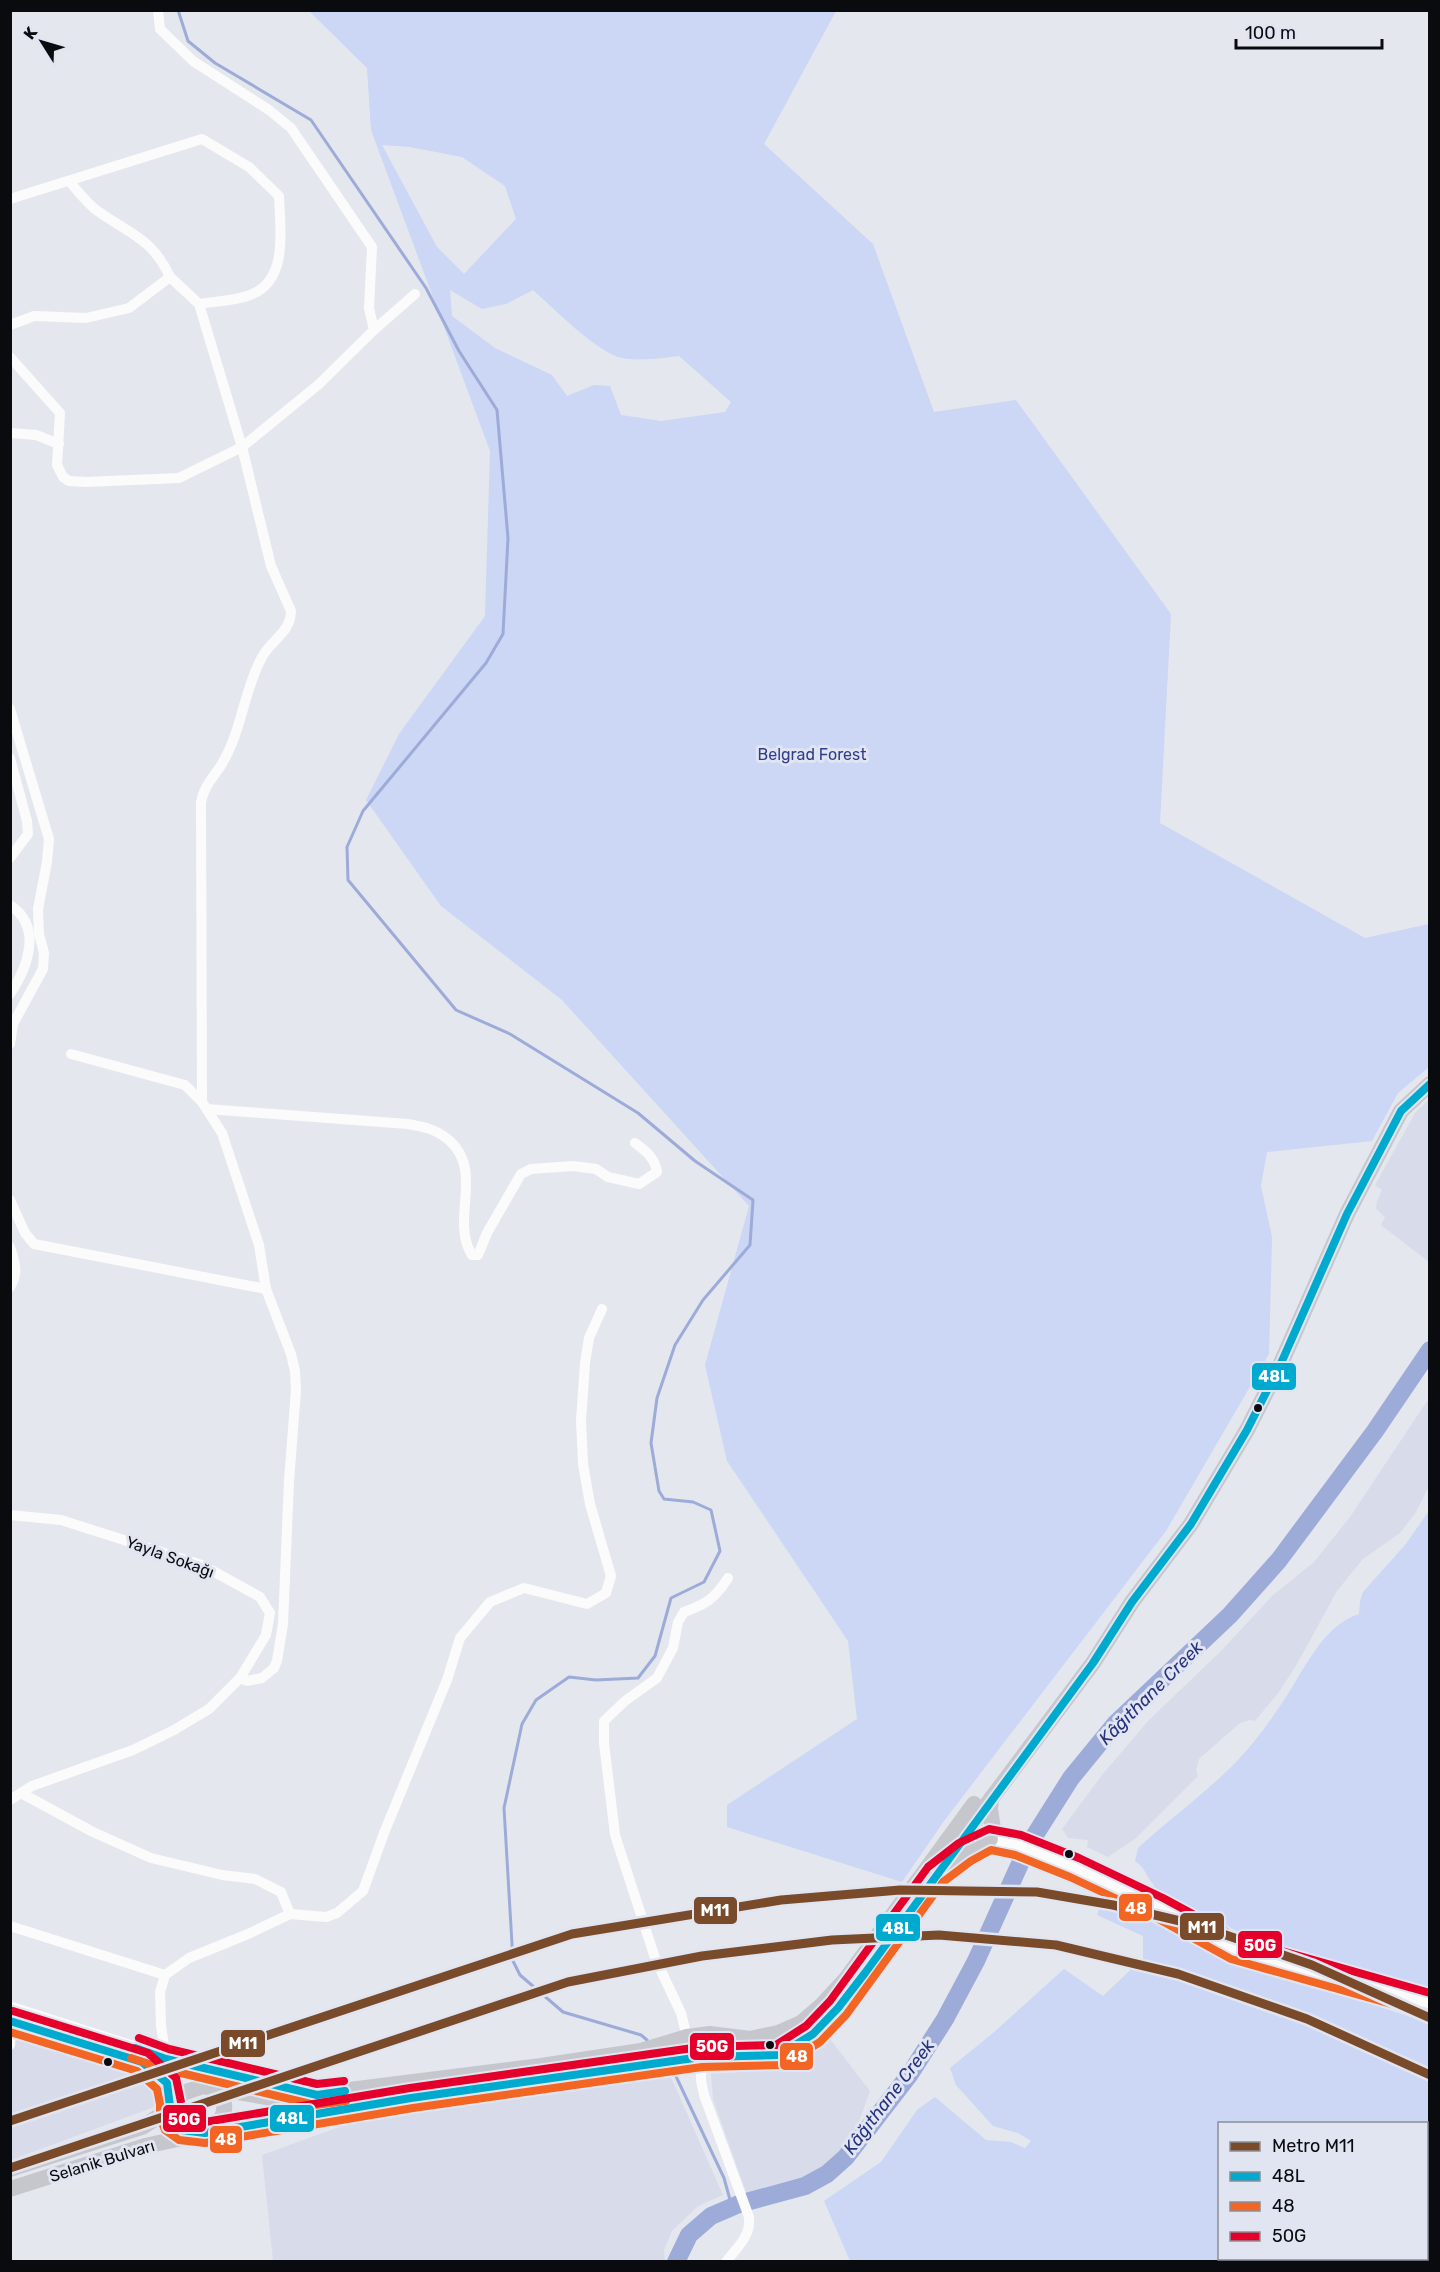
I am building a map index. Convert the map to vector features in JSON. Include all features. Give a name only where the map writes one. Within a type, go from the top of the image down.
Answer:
[{"type":"main road","points":[[970,1822],[991,1799],[1092,1663],[1132,1602],[1191,1524],[1247,1430],[1282,1362],[1347,1214],[1401,1111],[1430,1084]]},
{"type":"main road","points":[[970,1822],[1088,1652],[1116,1617],[1132,1602]]},
{"type":"main road","points":[[991,1799],[990,1809],[1002,1838]]},
{"type":"main road","points":[[970,1822],[978,1834],[1002,1838],[1051,1857],[1158,1907],[1234,1949],[1430,2004]]},
{"type":"main road","name":"Selanik Bulvarı","points":[[213,2087],[271,2098],[377,2095],[701,2056],[779,2055],[813,2034],[838,2008],[935,1875],[970,1822]]},
{"type":"main road","name":"Selanik Bulvarı","points":[[10,2189],[145,2146],[377,2095],[641,2051],[684,2037],[710,2034],[750,2039],[778,2033],[801,2023],[828,1999],[970,1822]]},
{"type":"main road","points":[[935,1875],[965,1852],[1002,1838]]},
{"type":"main road","points":[[11,2018],[142,2062],[167,2083],[171,2103],[170,2116],[177,2126],[188,2132],[205,2133],[216,2125],[224,2110],[223,2098],[213,2087],[166,2059]]},
{"type":"main road","points":[[11,2018],[166,2059],[317,2095]]},
{"type":"main road","points":[[684,2037],[701,2056],[723,2043],[750,2039]]},
{"type":"main road","points":[[171,2103],[183,2093],[194,2088],[213,2087]]},
{"type":"main road","name":"Selanik Bulvarı","points":[[10,2169],[142,2127],[161,2115],[171,2103]]},
{"type":"street","points":[[158,10],[160,29],[193,60],[269,110],[291,128],[348,210],[372,247],[369,308],[374,330]]},
{"type":"street","points":[[10,198],[202,139],[249,167],[279,196],[280,238],[277,266],[268,286],[249,296],[199,304]]},
{"type":"street","points":[[69,181],[94,208],[141,238],[162,259],[170,277],[199,304],[242,447],[271,566],[289,606],[291,618],[286,629],[268,647],[258,664],[229,752],[202,794],[204,1105]]},
{"type":"street","points":[[10,325],[34,316],[86,318],[129,308],[170,277]]},
{"type":"street","points":[[10,357],[60,413],[57,465],[63,477],[69,481],[86,482],[179,478],[242,447],[318,385],[415,294]]},
{"type":"street","points":[[10,433],[36,435],[59,444]]},
{"type":"street","points":[[10,709],[49,840],[38,909],[39,934],[44,953],[43,969],[13,1024],[10,1044]]},
{"type":"street","points":[[10,758],[27,821],[28,834],[10,858]]},
{"type":"street","points":[[10,905],[18,910],[25,922],[30,950],[28,963],[10,994]]},
{"type":"street","points":[[71,1054],[185,1085],[204,1105],[222,1133],[259,1245],[266,1289],[291,1354],[296,1380],[283,1624],[274,1668],[268,1674],[254,1680],[240,1678]]},
{"type":"street","points":[[204,1105],[429,1127],[440,1132],[455,1145],[464,1158],[467,1181],[465,1237],[472,1255],[478,1255],[521,1174],[531,1169],[573,1166],[596,1169],[608,1177],[639,1184],[657,1172],[656,1163],[635,1143]]},
{"type":"street","points":[[10,1200],[25,1233],[34,1244],[266,1289]]},
{"type":"street","points":[[10,1247],[16,1265],[16,1277],[10,1287]]},
{"type":"street","points":[[166,2059],[161,2026],[160,1992],[165,1975],[189,1958],[290,1914],[326,1917],[337,1912],[363,1891],[384,1833],[447,1680],[460,1638],[490,1602],[524,1588],[587,1604],[606,1593],[611,1576],[590,1504],[583,1464],[581,1421],[589,1338],[602,1309]]},
{"type":"street","name":"Yayla Sokağı","points":[[10,1515],[61,1520],[202,1564],[260,1597],[270,1612],[266,1635],[240,1678],[209,1709],[174,1730],[133,1750],[32,1786],[14,1797]]},
{"type":"street","points":[[684,2037],[681,2013],[655,1958],[615,1836],[604,1743],[604,1721],[625,1701],[657,1678],[673,1648],[678,1622],[684,1612],[701,1606],[715,1597],[728,1578]]},
{"type":"street","points":[[14,1797],[151,1858],[222,1875],[255,1879],[281,1892],[290,1914]]},
{"type":"street","points":[[10,1926],[165,1975]]},
{"type":"street","points":[[10,2044],[11,2018]]},
{"type":"street","points":[[701,2056],[701,2080],[704,2095],[749,2217],[750,2228],[747,2237],[726,2262]]},
{"type":"shaded area","points":[[1429,1099],[1429,1262],[1381,1225],[1385,1217],[1376,1209],[1382,1190],[1375,1185],[1415,1113]]},
{"type":"shaded area","points":[[1429,1398],[1429,1486],[1416,1512],[1400,1533],[1363,1559],[1337,1591],[1279,1692],[1255,1721],[1240,1723],[1199,1759],[1196,1770],[1198,1776],[1135,1839],[1108,1857],[1087,1847],[1088,1840],[1068,1838],[1062,1829],[1102,1775],[1148,1721],[1223,1649],[1272,1596],[1314,1562],[1350,1517]]},
{"type":"shaded area","points":[[11,2028],[151,2072],[158,2088],[158,2098],[152,2108],[11,2160]]},
{"type":"shaded area","points":[[827,2035],[870,2091],[845,2153],[829,2168],[807,2180],[780,2189],[747,2195],[713,2099],[711,2074],[764,2070],[792,2061],[818,2045]]},
{"type":"shaded area","points":[[670,2075],[723,2195],[698,2206],[672,2231],[664,2250],[665,2261],[273,2261],[262,2155],[350,2123]]},
{"type":"green space","name":"Belgrad Forest","points":[[309,11],[836,11],[764,144],[873,244],[934,412],[1016,400],[1171,614],[1160,823],[1365,938],[1429,924],[1429,1067],[1398,1093],[1372,1141],[1267,1152],[1261,1186],[1272,1237],[1269,1354],[1166,1531],[944,1821],[902,1882],[727,1827],[727,1805],[857,1719],[848,1641],[727,1461],[705,1365],[749,1206],[562,1000],[441,906],[366,800],[399,734],[485,616],[490,451],[371,130],[367,68]],"holes":[[[382,145],[410,147],[462,157],[505,186],[516,219],[464,274],[437,247]],[[450,290],[482,309],[506,304],[533,290],[574,327],[608,353],[632,359],[679,356],[731,402],[725,412],[661,421],[621,415],[610,386],[594,385],[567,396],[552,375],[495,348],[452,316]]]},
{"type":"green space","points":[[1429,1511],[1429,1997],[1221,1932],[1184,1915],[1151,1893],[1154,1885],[1135,1861],[1138,1848],[1214,1783],[1255,1741],[1323,1640],[1339,1625],[1359,1614],[1363,1592],[1405,1545]]},
{"type":"green space","points":[[1105,1889],[1178,1932],[1237,1960],[1429,2023],[1429,2261],[850,2261],[824,2201],[881,2162],[917,2110],[935,2097],[986,2140],[1011,2142],[1025,2148],[1031,2141],[1018,2133],[993,2126],[956,2085],[950,2068],[1064,1969],[1103,1996],[1143,1958],[1143,1936],[1097,1915]]},
{"type":"waterway","points":[[178,10],[188,41],[215,63],[311,120],[426,288],[459,351],[497,410],[508,538],[503,634],[486,663],[363,811],[347,847],[348,880],[456,1010],[510,1034],[638,1113],[695,1161],[753,1200],[750,1245],[703,1300],[675,1345],[657,1398],[651,1443],[659,1491],[664,1499],[693,1502],[711,1510],[720,1551],[704,1582],[671,1598],[655,1656],[638,1678],[596,1680],[569,1677],[536,1700],[522,1724],[504,1808],[513,1961],[520,1975],[563,2012],[641,2035],[647,2040]]},
{"type":"waterway","name":"Kâğıthane Creek","points":[[676,2262],[689,2235],[711,2216],[739,2204],[805,2186],[827,2174],[846,2157],[910,2074],[945,2019],[976,1961],[1028,1846],[1071,1778],[1116,1723],[1230,1615],[1279,1560],[1375,1431],[1430,1350]]},
{"type":"waterway","points":[[673,2070],[724,2178],[732,2207]]},
{"type":"metro line","name":"M11","points":[[10,2121],[572,1934],[781,1900],[900,1890],[1037,1892],[1113,1905],[1197,1925],[1312,1965],[1430,2018]]},
{"type":"metro line","name":"M11","points":[[10,2168],[568,1982],[702,1956],[832,1940],[939,1935],[1056,1945],[1178,1974],[1307,2019],[1430,2075]]},
{"type":"transit line","name":"48L","points":[[10,2021],[142,2062],[167,2083],[172,2122],[182,2130],[205,2133],[411,2098],[701,2057],[779,2055],[813,2034],[838,2008],[865,1973],[1093,1663],[1132,1602],[1191,1524],[1247,1430],[1282,1361],[1347,1214],[1401,1111],[1430,1084]]},
{"type":"transit line","name":"50G","points":[[13,2011],[148,2053],[176,2078],[181,2102],[181,2116],[186,2120],[205,2122],[410,2088],[700,2047],[776,2045],[806,2026],[830,2001],[928,1867],[959,1843],[989,1829],[1021,1835],[1079,1858],[1163,1898],[1239,1939],[1430,1993]]},
{"type":"transit line","name":"48","points":[[10,2032],[137,2071],[157,2089],[160,2118],[165,2130],[179,2140],[205,2143],[413,2108],[702,2067],[783,2065],[820,2042],[846,2015],[943,1882],[971,1861],[991,1850],[1015,1855],[1070,1877],[1153,1916],[1231,1959],[1427,2014]]},
{"type":"transit line","name":"50G","points":[[139,2038],[169,2049],[317,2084],[344,2081]]},
{"type":"transit line","name":"48L","points":[[135,2048],[166,2059],[317,2095],[345,2091]]},
{"type":"transit line","name":"48","points":[[131,2058],[164,2069],[315,2105],[346,2101]]}]
